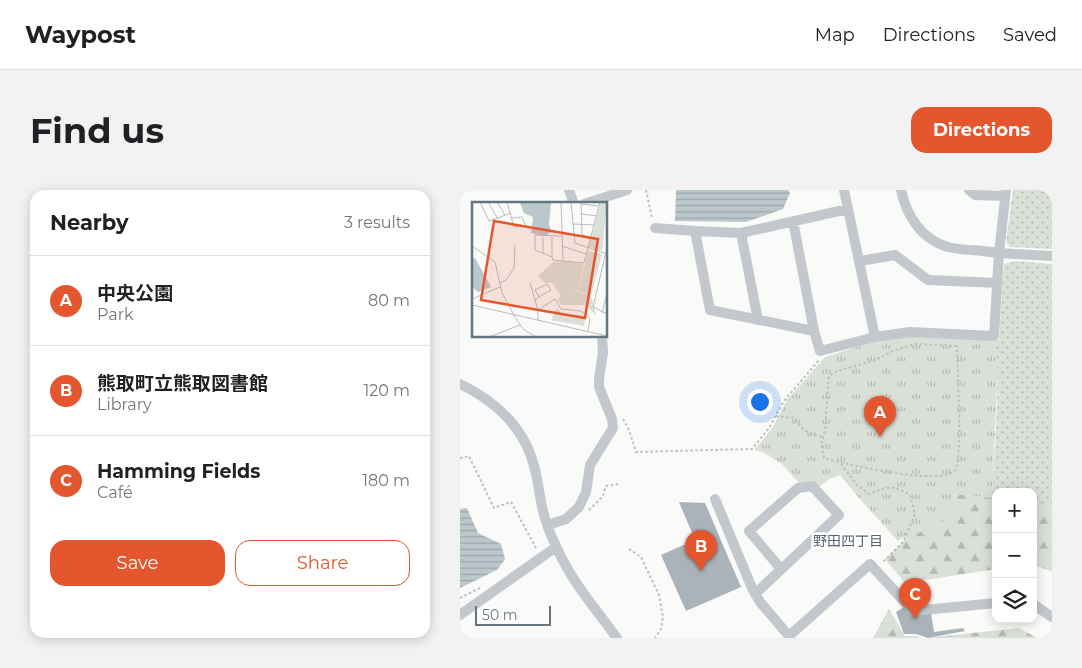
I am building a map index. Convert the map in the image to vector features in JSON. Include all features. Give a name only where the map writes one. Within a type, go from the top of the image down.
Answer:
[{"type":"street","points":[[569,190],[573,202]]},
{"type":"street","points":[[590,202],[627,190]]},
{"type":"street","points":[[844,190],[875,337]]},
{"type":"street","points":[[901,190],[908,212],[924,232],[935,241],[948,247],[999,253],[1052,256]]},
{"type":"street","points":[[792,221],[814,331],[820,351],[875,337],[910,332],[994,336],[999,253],[1006,193],[975,195],[969,190]]},
{"type":"street","points":[[655,228],[741,233],[848,209]]},
{"type":"street","points":[[695,231],[710,310],[814,331]]},
{"type":"street","points":[[741,233],[758,320]]},
{"type":"street","points":[[860,261],[896,255],[928,280],[998,284]]},
{"type":"street","points":[[548,525],[566,519],[579,507],[586,492],[590,465],[613,428],[612,419],[599,388],[604,353],[602,338]]},
{"type":"street","points":[[460,384],[490,400],[522,434],[534,464],[542,509],[556,547],[572,578],[617,638]]},
{"type":"street","points":[[755,594],[782,569],[839,515],[812,486],[798,488],[749,530],[782,569]]},
{"type":"street","points":[[715,499],[755,594],[789,637],[870,564],[913,611],[992,603]]},
{"type":"street","points":[[460,615],[556,547]]},
{"type":"street","points":[[1037,607],[1052,617]]},
{"type":"path","points":[[646,190],[655,228]]},
{"type":"path","points":[[916,344],[956,346],[959,411],[958,460],[956,469],[951,474],[936,477],[878,471],[841,463],[824,458],[821,444],[823,437],[829,376],[834,372],[873,361],[895,350],[916,344]]},
{"type":"path","points":[[636,452],[752,449],[769,428],[784,401],[819,361],[820,351]]},
{"type":"path","points":[[776,416],[793,418],[803,429],[811,434],[823,437]]},
{"type":"path","points":[[460,458],[469,456],[494,508],[511,502],[540,554]]},
{"type":"path","points":[[841,463],[857,485],[868,494],[881,489],[898,487],[910,495],[915,514],[903,542],[875,569]]},
{"type":"path","points":[[588,511],[603,496],[606,486],[619,484]]},
{"type":"path","points":[[629,549],[641,557],[659,595],[663,618],[655,638]]},
{"type":"green space","points":[[1013,190],[1052,190],[1052,249],[1010,247],[1006,242]]},
{"type":"green space","points":[[1015,261],[1052,264],[1052,507],[1037,505],[1037,488],[992,488],[997,398],[995,340],[999,340],[1004,264]]},
{"type":"green space","points":[[910,336],[995,340],[998,363],[992,498],[956,494],[953,514],[931,528],[898,541],[840,475],[829,479],[818,488],[800,484],[782,464],[762,452],[754,450],[771,430],[787,400],[825,357],[869,343]]},
{"type":"green space","points":[[956,494],[992,498],[992,570],[919,581],[910,589],[885,559],[903,542],[915,514]]},
{"type":"green space","points":[[1037,505],[1052,507],[1052,572],[1037,567]]},
{"type":"green space","points":[[889,609],[905,636],[917,636],[920,638],[873,638]]},
{"type":"green space","points":[[1019,628],[1037,638],[927,638]]},
{"type":"shaded area","points":[[676,190],[788,190],[790,193],[783,209],[746,222],[675,221]]},
{"type":"shaded area","points":[[467,508],[478,533],[501,544],[505,559],[497,570],[460,588],[460,509]]},
{"type":"building","points":[[679,502],[705,503],[741,587],[686,611],[661,555],[695,540]]},
{"type":"building","points":[[906,606],[931,613],[934,632],[963,628],[965,631],[928,638],[916,634],[904,634],[896,612]]},
{"type":"place","name":"中央公園","points":[[880,437]]},
{"type":"place","name":"熊取町立熊取図書館","points":[[701,571]]},
{"type":"place","name":"Hamming Fields","points":[[915,619]]},
{"type":"district","name":"野田四丁目","points":[[848,541]]}]
